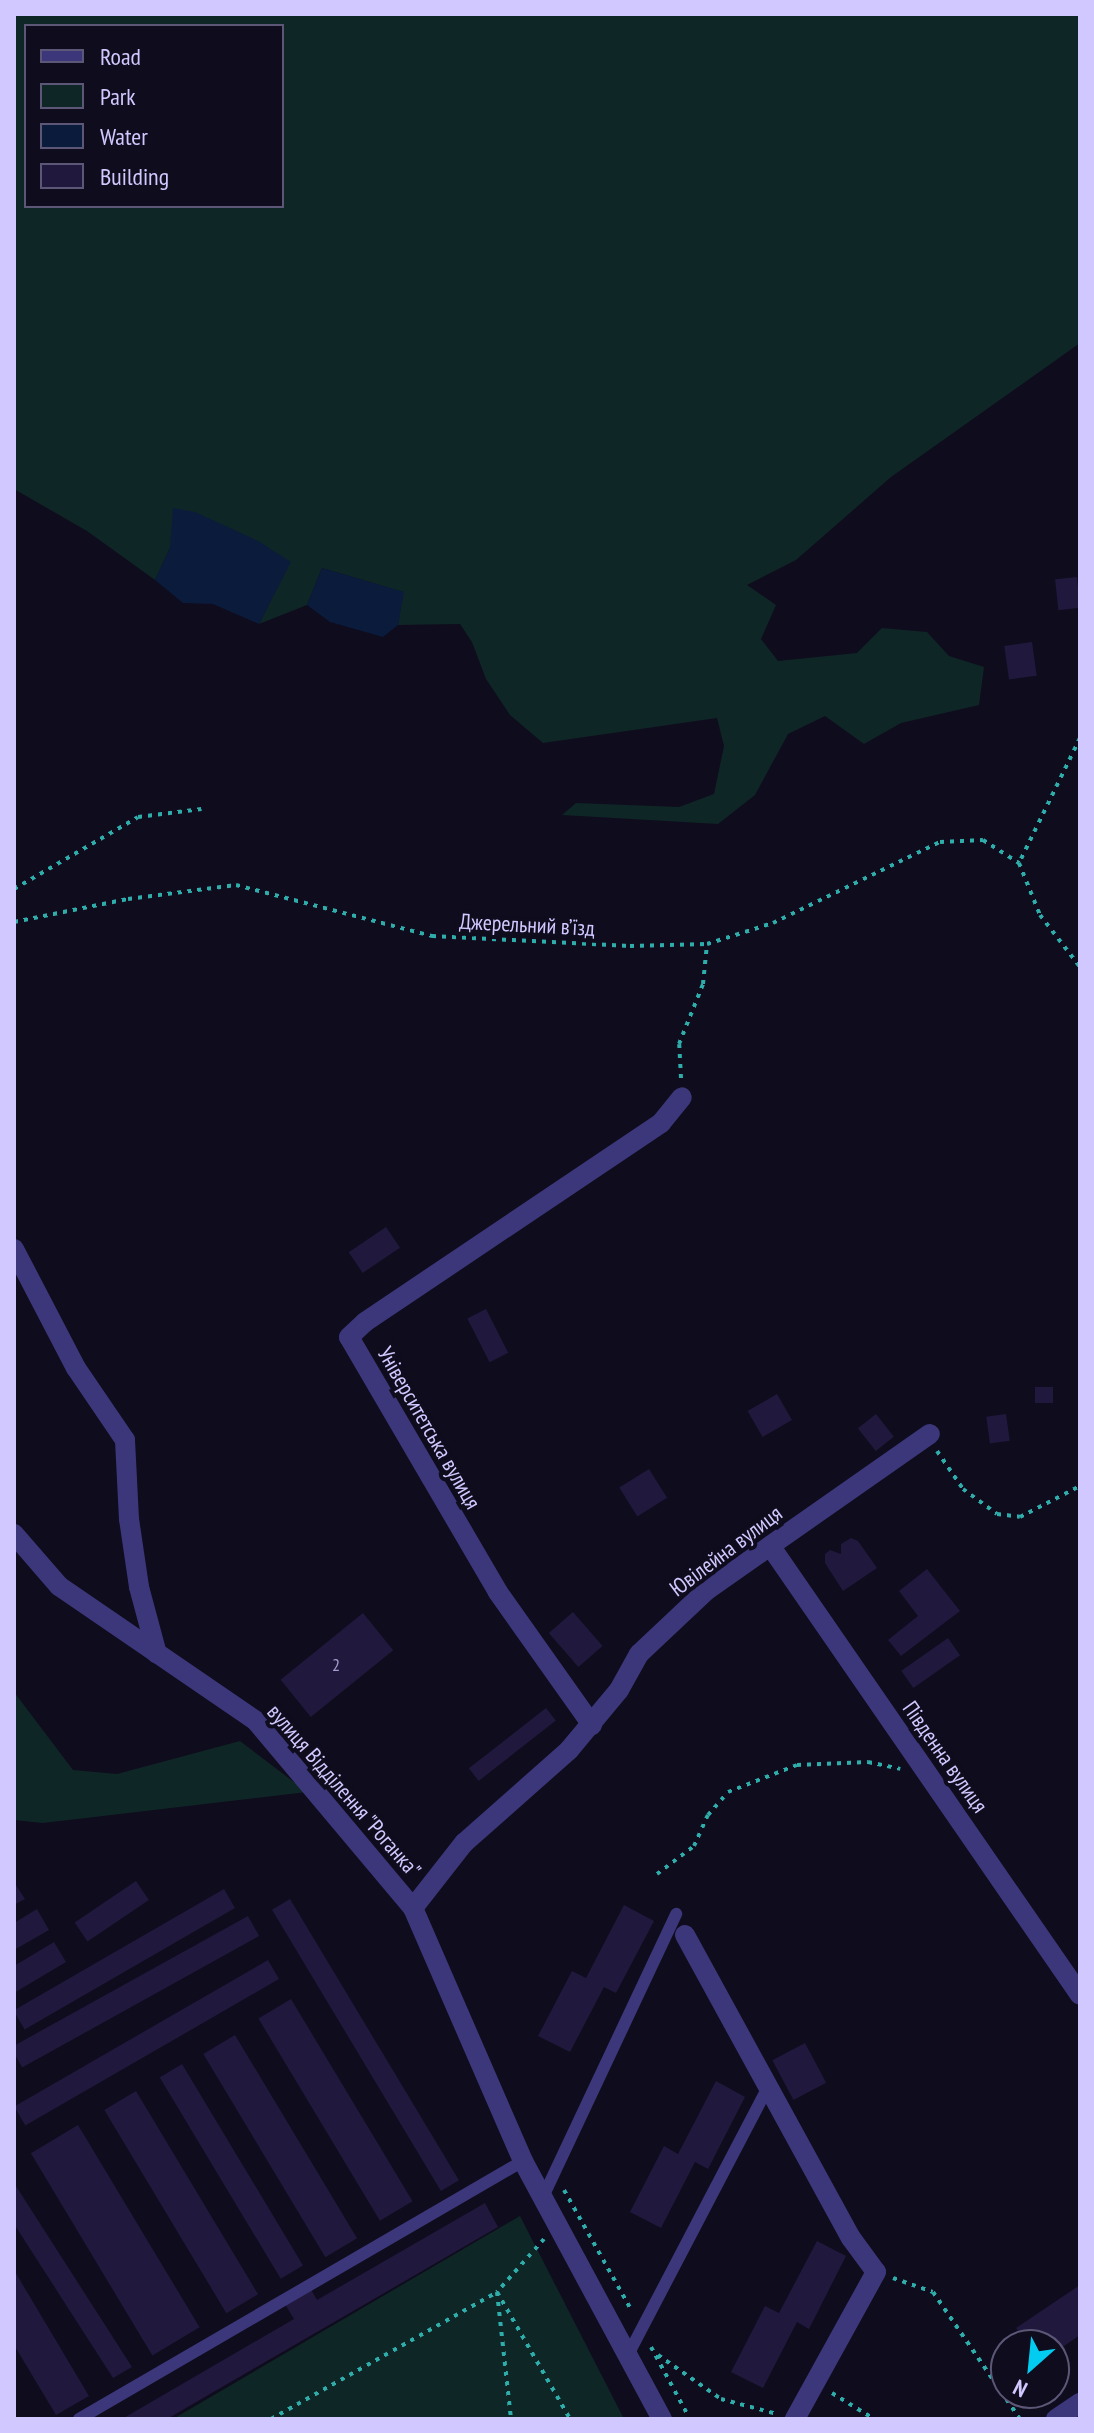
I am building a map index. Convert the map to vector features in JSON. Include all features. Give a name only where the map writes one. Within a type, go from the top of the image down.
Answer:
[{"type":"street","name":"Університетська вулиця","points":[[592,1725],[498,1592],[349,1337],[378,1313],[661,1123],[682,1097]]},
{"type":"street","points":[[14,1249],[76,1368],[125,1440],[129,1519],[139,1587],[157,1654]]},
{"type":"street","name":"Ювілейна вулиця","points":[[413,1908],[464,1843],[569,1750],[619,1690],[639,1654],[707,1590],[930,1434]]},
{"type":"street","name":"вулиця Відділення \"Роганка\"","points":[[14,1534],[59,1586],[256,1721],[413,1908],[523,2161],[662,2419]]},
{"type":"street","name":"Південна вулиця","points":[[771,1547],[1080,1995]]},
{"type":"street","points":[[685,1935],[851,2238],[876,2272],[796,2418]]},
{"type":"street","points":[[1056,2419],[1080,2403]]},
{"type":"lane","points":[[543,2197],[676,1914]]},
{"type":"lane","points":[[629,2353],[769,2085]]},
{"type":"lane","points":[[79,2419],[523,2161]]},
{"type":"path","points":[[1080,738],[1019,863],[1040,915],[1080,967]]},
{"type":"path","points":[[14,889],[138,817],[201,809]]},
{"type":"path","name":"Джерельний в’їзд","points":[[14,922],[128,899],[236,885],[432,936],[630,946],[707,944],[773,923],[940,842],[983,840],[1019,863]]},
{"type":"path","points":[[682,1097],[679,1044],[703,984],[707,944]]},
{"type":"path","points":[[930,1434],[941,1459],[963,1489],[997,1514],[1020,1517],[1080,1486]]},
{"type":"path","points":[[657,1874],[694,1846],[708,1815],[728,1792],[797,1765],[868,1762],[896,1770],[921,1765]]},
{"type":"path","points":[[271,2419],[497,2292],[557,2224]]},
{"type":"path","points":[[876,2272],[933,2292],[1020,2419]]},
{"type":"path","points":[[497,2292],[511,2419]]},
{"type":"path","points":[[497,2292],[570,2419]]},
{"type":"path","points":[[654,2352],[721,2399],[796,2418]]},
{"type":"path","points":[[815,2382],[874,2419]]},
{"type":"green space","points":[[14,14],[1080,14],[1080,343],[891,477],[796,560],[747,585],[776,605],[761,639],[778,661],[857,653],[882,628],[927,632],[949,656],[984,667],[979,705],[901,723],[864,744],[825,716],[788,734],[755,795],[718,824],[562,815],[576,803],[679,807],[714,794],[724,746],[717,718],[543,743],[510,715],[486,679],[472,642],[460,624],[398,625],[403,592],[322,568],[307,605],[259,624],[290,562],[170,548],[155,580],[87,531],[14,489]]},
{"type":"green space","points":[[14,1692],[73,1770],[117,1774],[240,1741],[307,1792],[43,1823],[14,1820]]},
{"type":"green space","points":[[520,2216],[624,2419],[173,2419],[465,2248]]},
{"type":"water","points":[[173,508],[195,512],[258,541],[291,562],[259,624],[213,604],[183,603],[155,580],[170,548]]},
{"type":"water","points":[[322,568],[404,592],[398,625],[383,637],[330,622],[307,605]]},
{"type":"building","points":[[1077,577],[1080,608],[1058,610],[1055,579]]},
{"type":"building","points":[[1032,642],[1037,676],[1009,680],[1004,646]]},
{"type":"building","points":[[386,1227],[400,1248],[363,1273],[349,1252]]},
{"type":"building","points":[[486,1309],[508,1353],[490,1362],[467,1319]]},
{"type":"building","points":[[1035,1387],[1053,1387],[1053,1403],[1035,1403]]},
{"type":"building","points":[[777,1394],[792,1420],[763,1437],[748,1411]]},
{"type":"building","points":[[876,1414],[894,1437],[876,1451],[858,1428]]},
{"type":"building","points":[[1006,1414],[1010,1441],[990,1444],[986,1417]]},
{"type":"building","points":[[649,1469],[667,1498],[637,1516],[619,1488]]},
{"type":"building","points":[[851,1538],[858,1541],[877,1568],[843,1591],[825,1563],[825,1554],[830,1550],[841,1554],[841,1544]]},
{"type":"building","points":[[927,1569],[960,1611],[901,1656],[888,1640],[918,1616],[899,1591]]},
{"type":"building","points":[[573,1612],[603,1646],[578,1667],[549,1633]]},
{"type":"building","points":[[363,1613],[393,1650],[311,1717],[281,1680]]},
{"type":"building","points":[[948,1638],[960,1655],[913,1688],[901,1671]]},
{"type":"building","points":[[546,1708],[556,1721],[479,1781],[469,1768]]},
{"type":"building","points":[[136,1881],[149,1900],[88,1941],[75,1922]]},
{"type":"building","points":[[14,1882],[25,1899],[14,1905]]},
{"type":"building","points":[[224,1889],[235,1908],[25,2030],[14,2010]]},
{"type":"building","points":[[290,1899],[459,2180],[441,2191],[272,1910]]},
{"type":"building","points":[[624,1905],[654,1921],[616,1993],[604,1987],[570,2052],[538,2036],[572,1971],[586,1978]]},
{"type":"building","points":[[37,1909],[49,1930],[14,1950],[14,1923]]},
{"type":"building","points":[[248,1916],[259,1936],[22,2067],[14,2053],[14,2046]]},
{"type":"building","points":[[54,1942],[66,1962],[14,1993],[14,1966]]},
{"type":"building","points":[[268,1960],[279,1979],[25,2126],[14,2106]]},
{"type":"building","points":[[291,1999],[413,2201],[380,2221],[258,2019]]},
{"type":"building","points":[[235,2035],[357,2238],[325,2257],[203,2054]]},
{"type":"building","points":[[805,2043],[826,2083],[793,2100],[772,2060]]},
{"type":"building","points":[[182,2064],[303,2265],[281,2279],[160,2077]]},
{"type":"building","points":[[716,2081],[745,2097],[708,2169],[695,2162],[661,2228],[630,2212],[664,2146],[678,2154]]},
{"type":"building","points":[[136,2091],[258,2294],[226,2313],[104,2110]]},
{"type":"building","points":[[78,2125],[200,2327],[152,2356],[31,2153]]},
{"type":"building","points":[[14,2183],[132,2367],[113,2378],[14,2224]]},
{"type":"building","points":[[485,2203],[498,2227],[167,2419],[122,2419],[294,2319],[283,2301],[309,2286],[317,2300]]},
{"type":"building","points":[[817,2241],[846,2256],[809,2329],[797,2322],[763,2388],[731,2372],[765,2306],[779,2313]]},
{"type":"building","points":[[14,2270],[89,2396],[56,2415],[14,2345]]},
{"type":"building","points":[[1080,2285],[1080,2335],[1070,2342],[1070,2329],[1016,2328]]}]
